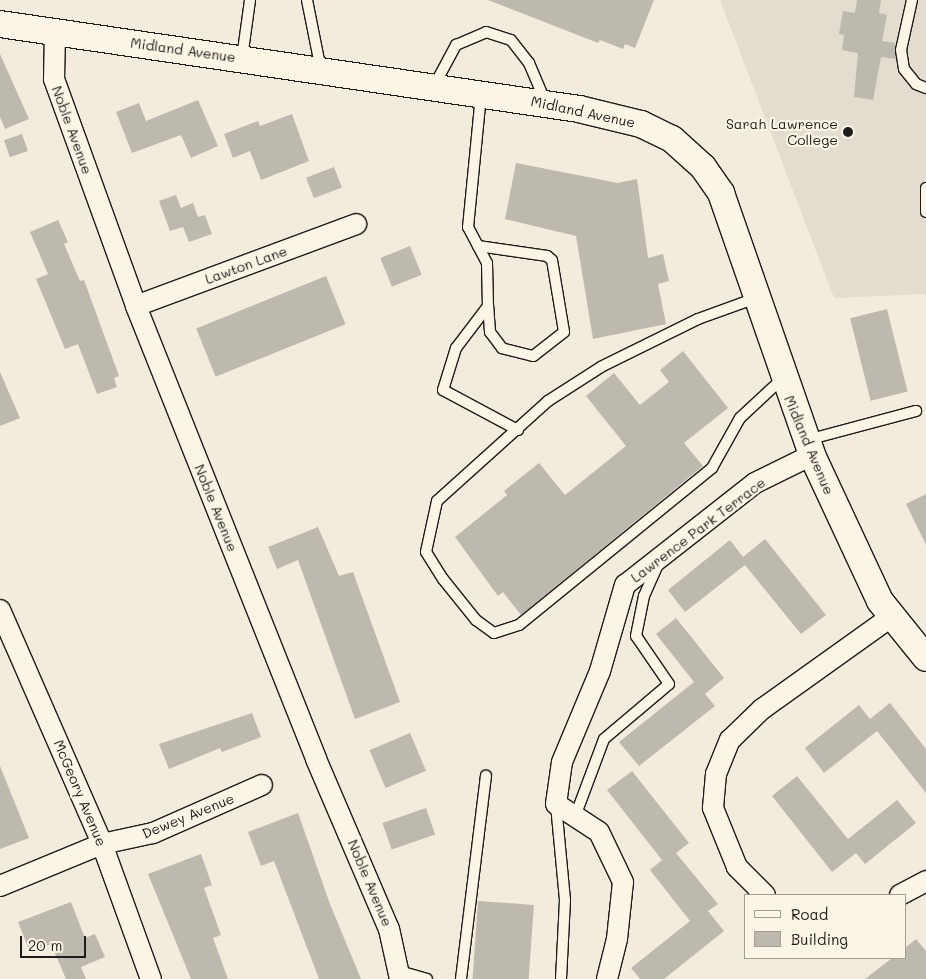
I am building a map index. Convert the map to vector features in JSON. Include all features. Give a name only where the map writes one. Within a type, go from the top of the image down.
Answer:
[{"type":"street","name":"Midland Avenue","points":[[0,24],[547,104],[641,124],[672,139],[688,152],[713,180],[726,205],[782,378],[809,448],[870,582],[891,617],[924,651]]},
{"type":"street","name":"Noble Avenue","points":[[55,32],[54,78],[136,306],[316,759],[389,929],[400,975]]},
{"type":"street","name":"Lawton Lane","points":[[136,306],[356,224]]},
{"type":"street","name":"Lawrence Park Terrace","points":[[556,804],[562,762],[600,671],[625,585],[755,483],[809,448]]},
{"type":"street","name":"McGeory Avenue","points":[[0,610],[102,844],[151,979]]},
{"type":"street","points":[[764,894],[737,867],[713,808],[716,774],[730,740],[762,709],[891,617]]},
{"type":"street","name":"Dewey Avenue","points":[[0,886],[102,844],[153,833],[262,785]]},
{"type":"street","points":[[556,804],[576,814],[599,832],[623,882],[617,939],[607,979]]},
{"type":"street","points":[[902,894],[926,881]]},
{"type":"lane","points":[[242,58],[250,0]]},
{"type":"lane","points":[[307,0],[321,70]]},
{"type":"lane","points":[[912,0],[902,50],[904,69],[916,84],[926,88]]},
{"type":"lane","points":[[434,86],[456,45],[486,32],[511,40],[529,63],[547,104]]},
{"type":"lane","points":[[478,246],[547,256],[552,260],[564,332],[533,356],[502,348],[490,332],[487,263],[478,246],[468,227],[481,94]]},
{"type":"lane","points":[[926,188],[926,212]]},
{"type":"lane","points":[[756,298],[698,319],[601,366],[548,401],[437,501],[426,552],[461,603],[494,633],[519,625],[712,468],[740,418],[782,378]]},
{"type":"lane","points":[[488,306],[456,348],[443,390],[518,430]]},
{"type":"lane","points":[[809,448],[916,411]]},
{"type":"lane","points":[[576,814],[604,739],[669,684],[636,636],[644,596],[661,555]]},
{"type":"lane","points":[[461,979],[486,776]]},
{"type":"lane","points":[[556,804],[565,900],[561,979]]},
{"type":"lane","points":[[400,975],[427,979]]},
{"type":"shaded area","name":"Sarah Lawrence College","points":[[720,0],[926,0],[926,294],[834,298]]},
{"type":"building","points":[[488,0],[654,0],[635,48],[625,44],[623,49],[600,40],[598,43]]},
{"type":"building","points":[[857,0],[881,0],[879,13],[887,15],[882,41],[895,43],[896,59],[881,57],[873,100],[854,97],[858,53],[842,50],[844,35],[839,34],[843,11],[855,13]]},
{"type":"building","points":[[0,54],[29,119],[5,129],[0,117]]},
{"type":"building","points":[[198,100],[218,146],[191,158],[181,135],[132,153],[116,112],[139,103],[146,121]]},
{"type":"building","points":[[292,114],[309,161],[261,180],[250,151],[233,158],[224,134],[258,121],[260,126]]},
{"type":"building","points":[[22,134],[28,151],[10,157],[4,140]]},
{"type":"building","points":[[516,163],[618,183],[637,179],[648,258],[663,254],[669,281],[658,284],[666,324],[593,339],[576,236],[505,219]]},
{"type":"building","points":[[334,167],[342,188],[314,198],[306,178]]},
{"type":"building","points":[[176,195],[181,208],[193,203],[198,217],[205,215],[212,234],[189,242],[183,227],[170,231],[159,201]]},
{"type":"building","points":[[58,220],[68,242],[64,244],[80,281],[84,280],[119,376],[114,378],[117,387],[97,394],[78,344],[65,349],[36,279],[48,274],[30,232]]},
{"type":"building","points":[[410,246],[422,275],[392,287],[380,258]]},
{"type":"building","points":[[326,276],[345,324],[216,377],[196,328]]},
{"type":"building","points":[[887,309],[908,391],[871,401],[850,318]]},
{"type":"building","points":[[683,351],[728,408],[684,443],[703,466],[521,615],[503,592],[498,596],[455,537],[507,495],[504,491],[539,463],[565,495],[626,446],[586,396],[614,373],[640,405],[669,382],[660,370]]},
{"type":"building","points":[[0,372],[20,418],[0,426]]},
{"type":"building","points":[[926,494],[926,545],[906,504]]},
{"type":"building","points":[[318,527],[339,576],[353,572],[400,702],[355,719],[298,560],[277,569],[268,547]]},
{"type":"building","points":[[765,539],[826,615],[801,634],[745,565],[685,612],[668,590],[730,540],[743,557]]},
{"type":"building","points":[[676,618],[724,678],[705,694],[715,706],[639,766],[619,742],[694,682],[656,634]]},
{"type":"building","points":[[890,703],[926,749],[926,793],[877,731],[824,773],[805,748],[859,705],[870,719]]},
{"type":"building","points":[[252,713],[261,737],[222,752],[220,748],[169,769],[159,744]]},
{"type":"building","points":[[410,733],[426,771],[386,788],[369,750]]},
{"type":"building","points":[[0,766],[29,838],[0,849]]},
{"type":"building","points":[[632,771],[689,843],[676,853],[718,904],[708,911],[724,931],[664,979],[640,979],[631,968],[690,921],[650,870],[662,860],[607,790]]},
{"type":"building","points":[[797,776],[848,839],[897,800],[916,823],[865,864],[856,853],[832,872],[772,796]]},
{"type":"building","points":[[426,808],[435,834],[392,849],[383,823]]},
{"type":"building","points":[[298,813],[330,904],[361,979],[319,979],[274,861],[261,866],[248,832]]},
{"type":"building","points":[[201,854],[212,885],[204,888],[221,935],[213,938],[228,979],[191,979],[148,874]]},
{"type":"building","points":[[478,901],[534,905],[529,979],[473,979]]},
{"type":"building","points":[[71,902],[85,938],[95,934],[105,957],[81,967],[86,979],[66,979],[51,944],[30,952],[18,922]]},
{"type":"building","points":[[916,939],[926,951],[926,979],[865,979],[891,959],[906,959],[906,947]]},
{"type":"place","name":"Sarah Lawrence College","points":[[848,132]]}]
